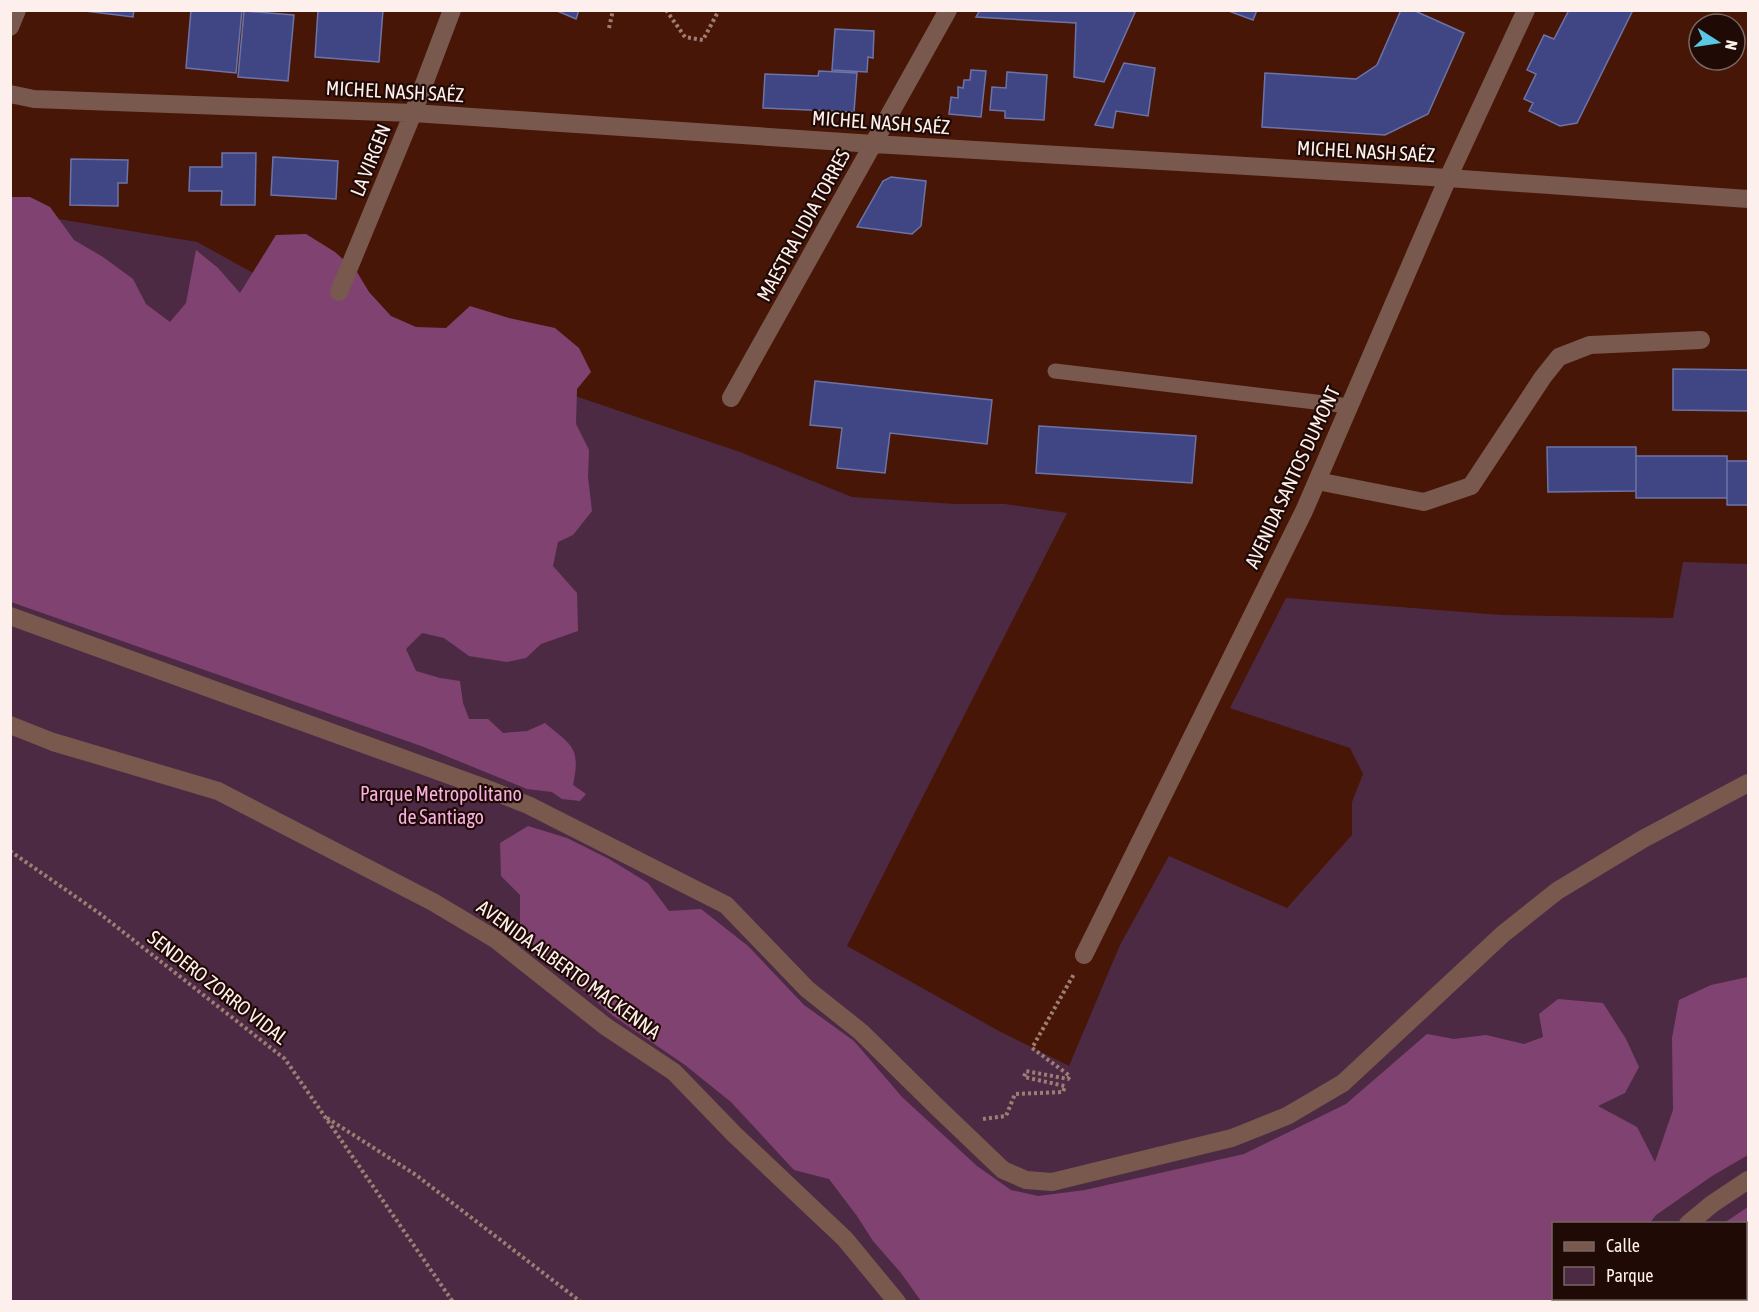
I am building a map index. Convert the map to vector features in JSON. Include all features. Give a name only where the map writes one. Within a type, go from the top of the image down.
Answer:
[{"type":"street","points":[[10,27],[17,10]]},
{"type":"street","name":"LA VIRGEN","points":[[339,292],[413,113],[452,10]]},
{"type":"street","name":"MAESTRA LIDIA TORRES","points":[[731,398],[948,10]]},
{"type":"street","name":"AVENIDA SANTOS DUMONT","points":[[1084,955],[1305,511],[1448,178],[1526,10]]},
{"type":"street","name":"MICHEL NASH SAÉZ","points":[[10,94],[33,99],[413,113],[1749,199]]},
{"type":"street","points":[[1317,481],[1424,502],[1471,486],[1543,377],[1559,357],[1590,345],[1701,340]]},
{"type":"street","points":[[10,616],[496,792],[726,905],[807,989],[861,1032],[1004,1170],[1026,1180],[1052,1182],[1232,1138],[1287,1116],[1343,1083],[1503,934],[1557,891],[1643,839],[1749,783]]},
{"type":"street","name":"AVENIDA ALBERTO MACKENNA","points":[[10,725],[53,742],[218,791],[433,902],[489,934],[605,1026],[674,1072],[734,1134],[846,1239],[897,1302]]},
{"type":"street","points":[[1690,1222],[1712,1204],[1749,1180]]},
{"type":"lane","points":[[1055,371],[1350,406]]},
{"type":"path","points":[[609,28],[613,10]]},
{"type":"path","points":[[666,10],[686,38],[703,40],[719,10]]},
{"type":"path","name":"SENDERO ZORRO VIDAL","points":[[10,851],[99,913],[285,1059],[453,1302]]},
{"type":"path","points":[[953,1122],[1006,1116],[1015,1094],[1063,1092],[1065,1086],[1024,1077],[1026,1071],[1068,1079],[1070,1076],[1032,1048],[1084,955]]},
{"type":"path","points":[[324,1116],[416,1175],[581,1302]]},
{"type":"green space","name":"Parque Metropolitano de Santiago","points":[[10,211],[197,242],[344,323],[531,381],[740,452],[852,497],[954,504],[1005,504],[1067,513],[847,946],[999,1031],[1069,1066],[1120,945],[1169,856],[1287,908],[1352,835],[1352,802],[1363,774],[1350,748],[1230,708],[1286,598],[1501,615],[1673,618],[1683,562],[1748,564],[1748,1301],[11,1301]]},
{"type":"shaded area","points":[[11,197],[30,197],[50,207],[74,240],[103,257],[133,279],[146,304],[170,322],[186,303],[196,250],[218,268],[240,293],[276,235],[306,234],[335,252],[357,272],[369,292],[391,316],[416,327],[446,328],[470,306],[509,318],[555,328],[579,348],[591,372],[577,389],[576,424],[589,450],[588,477],[592,511],[573,535],[558,542],[553,566],[577,593],[578,631],[541,644],[526,658],[507,662],[469,656],[444,638],[422,633],[406,649],[416,671],[460,681],[463,703],[469,719],[488,719],[503,733],[527,731],[545,723],[562,737],[575,755],[573,785],[586,794],[580,801],[562,799],[552,792],[527,789],[424,747],[11,602]]},
{"type":"shaded area","points":[[528,826],[567,838],[609,859],[648,883],[669,911],[701,909],[748,946],[804,1005],[854,1041],[902,1097],[977,1166],[1011,1190],[1038,1196],[1085,1190],[1244,1154],[1346,1104],[1427,1034],[1454,1039],[1486,1035],[1524,1044],[1543,1037],[1539,1014],[1558,999],[1603,1003],[1626,1039],[1639,1067],[1625,1093],[1598,1106],[1637,1127],[1655,1162],[1673,1110],[1672,1038],[1679,1000],[1711,985],[1748,977],[1748,1155],[1712,1176],[1656,1215],[1651,1222],[1552,1222],[1552,1300],[1574,1300],[1572,1301],[921,1301],[901,1273],[873,1241],[829,1179],[794,1170],[731,1102],[685,1065],[612,1015],[535,948],[520,925],[520,895],[501,876],[500,843]]},
{"type":"shaded area","points":[[1748,1207],[1748,1301],[1646,1301],[1747,1300],[1747,1222],[1726,1222]]},
{"type":"building","points":[[77,10],[134,10],[133,17]]},
{"type":"building","points":[[191,10],[242,10],[236,73],[186,68]]},
{"type":"building","points":[[318,10],[383,10],[379,62],[315,57]]},
{"type":"building","points":[[555,10],[579,10],[576,19]]},
{"type":"building","points":[[980,10],[1136,10],[1104,82],[1074,77],[1076,23],[976,17]]},
{"type":"building","points":[[1226,10],[1257,10],[1253,20]]},
{"type":"building","points":[[1401,10],[1413,10],[1464,33],[1428,114],[1385,135],[1262,127],[1265,73],[1356,79],[1377,65]]},
{"type":"building","points":[[1569,10],[1633,10],[1577,123],[1560,126],[1529,111],[1533,103],[1524,99],[1536,74],[1527,70],[1544,35],[1554,39]]},
{"type":"building","points":[[244,11],[294,15],[288,81],[238,77]]},
{"type":"building","points":[[835,29],[874,31],[873,58],[868,57],[867,72],[832,70]]},
{"type":"building","points":[[1124,63],[1155,68],[1148,116],[1116,111],[1113,128],[1095,125]]},
{"type":"building","points":[[971,70],[986,71],[981,117],[949,114],[951,97],[958,98],[958,87],[963,88],[964,80],[970,80]]},
{"type":"building","points":[[819,71],[857,73],[854,112],[763,108],[765,74],[818,76]]},
{"type":"building","points":[[1007,72],[1047,75],[1044,120],[1005,118],[1005,111],[990,110],[992,87],[1006,88]]},
{"type":"building","points":[[222,153],[256,153],[255,205],[221,205],[222,191],[189,191],[190,167],[222,167]]},
{"type":"building","points":[[273,157],[338,161],[336,199],[271,195]]},
{"type":"building","points":[[71,159],[128,160],[127,183],[118,183],[118,206],[70,205]]},
{"type":"building","points":[[891,177],[926,181],[921,226],[912,234],[857,227],[883,181]]},
{"type":"building","points":[[1673,369],[1748,370],[1748,411],[1673,410]]},
{"type":"building","points":[[815,381],[992,400],[987,444],[890,433],[885,473],[837,468],[842,428],[810,425]]},
{"type":"building","points":[[1039,426],[1196,436],[1192,483],[1036,473]]},
{"type":"building","points":[[1547,447],[1636,447],[1636,491],[1548,492]]},
{"type":"building","points":[[1636,456],[1727,456],[1727,498],[1636,498]]},
{"type":"building","points":[[1727,461],[1748,461],[1748,505],[1727,505]]}]
